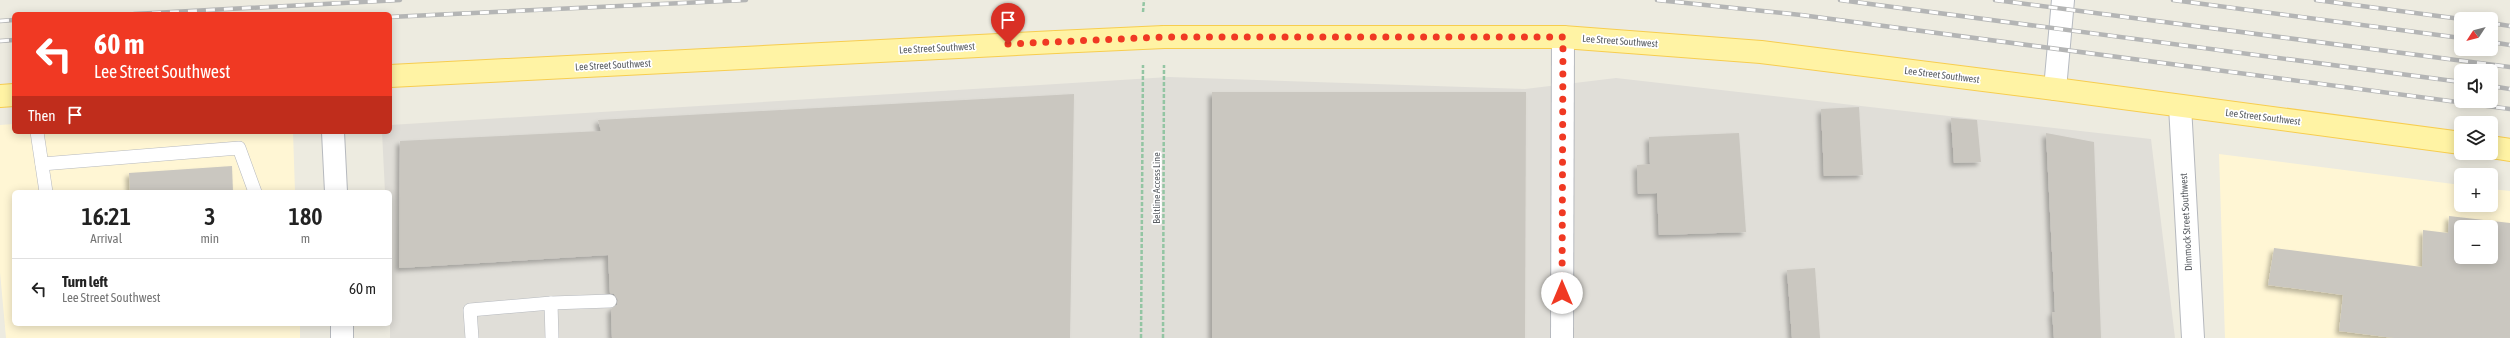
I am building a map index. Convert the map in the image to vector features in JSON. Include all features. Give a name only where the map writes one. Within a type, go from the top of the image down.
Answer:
[{"type":"main road","name":"Lee Street Southwest","points":[[392,76],[1164,37],[1563,37],[1761,52],[2055,89],[2454,142]]},
{"type":"main road","points":[[0,96],[12,95]]},
{"type":"main road","points":[[2498,148],[2510,150]]},
{"type":"street","points":[[2055,89],[2063,0]]},
{"type":"street","points":[[1562,338],[1563,37]]},
{"type":"street","name":"Dimmock Street Southwest","points":[[2180,106],[2194,338]]},
{"type":"street","points":[[334,134],[336,190]]},
{"type":"street","points":[[342,326],[342,338]]},
{"type":"lane","points":[[37,134],[46,190]]},
{"type":"lane","points":[[42,164],[239,148],[254,190]]},
{"type":"lane","points":[[472,338],[470,310],[550,303],[610,301]]},
{"type":"lane","points":[[550,303],[552,338]]},
{"type":"path","points":[[1143,16],[1144,0]]},
{"type":"path","name":"Beltline Access Line","points":[[1163,338],[1164,37]]},
{"type":"path","points":[[1141,338],[1143,63]]},
{"type":"shaded area","points":[[1169,77],[1525,89],[1616,78],[2151,139],[2175,338],[390,338],[390,326],[392,326],[392,190],[385,190],[382,134],[392,134],[392,125]]},
{"type":"shaded area","points":[[12,124],[12,134],[293,134],[295,190],[12,190],[12,326],[300,326],[300,338],[6,338],[0,272],[0,125]]},
{"type":"shaded area","points":[[2219,154],[2454,184],[2454,212],[2498,212],[2498,190],[2510,191],[2510,338],[2225,338]]},
{"type":"building","points":[[1212,92],[1526,92],[1525,338],[1212,338]]},
{"type":"building","points":[[1074,94],[1070,338],[612,338],[611,309],[617,305],[618,300],[614,294],[610,293],[608,255],[399,268],[400,141],[601,131],[598,120]]},
{"type":"building","points":[[1859,107],[1863,175],[1824,176],[1821,109]]},
{"type":"building","points":[[1951,118],[1977,120],[1981,162],[1954,163]]},
{"type":"building","points":[[1739,133],[1746,232],[1659,235],[1657,193],[1638,194],[1637,165],[1650,164],[1649,137]]},
{"type":"building","points":[[2046,133],[2094,142],[2101,338],[2054,338],[2052,312],[2055,312]]},
{"type":"building","points":[[232,166],[233,190],[130,190],[129,173]]},
{"type":"building","points":[[2449,216],[2484,220],[2454,220],[2454,264],[2498,264],[2498,222],[2510,223],[2510,338],[2394,338],[2339,331],[2343,295],[2268,285],[2274,248],[2422,267],[2423,230],[2448,233]]},
{"type":"building","points":[[1815,268],[1820,338],[1792,338],[1787,270]]},
{"type":"railway","points":[[172,12],[400,0]]},
{"type":"railway","points":[[392,17],[746,0]]},
{"type":"railway","points":[[1657,0],[1801,15],[2510,109]]},
{"type":"railway","points":[[1840,0],[2454,81]]},
{"type":"railway","points":[[1995,0],[2510,67]]},
{"type":"railway","points":[[2173,0],[2454,37]]},
{"type":"railway","points":[[2316,0],[2454,18]]},
{"type":"railway","points":[[0,21],[12,20]]},
{"type":"railway","points":[[2498,24],[2510,26]]},
{"type":"railway","points":[[0,41],[12,40]]},
{"type":"railway","points":[[2498,43],[2510,45]]},
{"type":"railway","points":[[2498,87],[2510,89]]},
{"type":"route","points":[[1008,44],[1164,37],[1563,37],[1562,293]]}]
